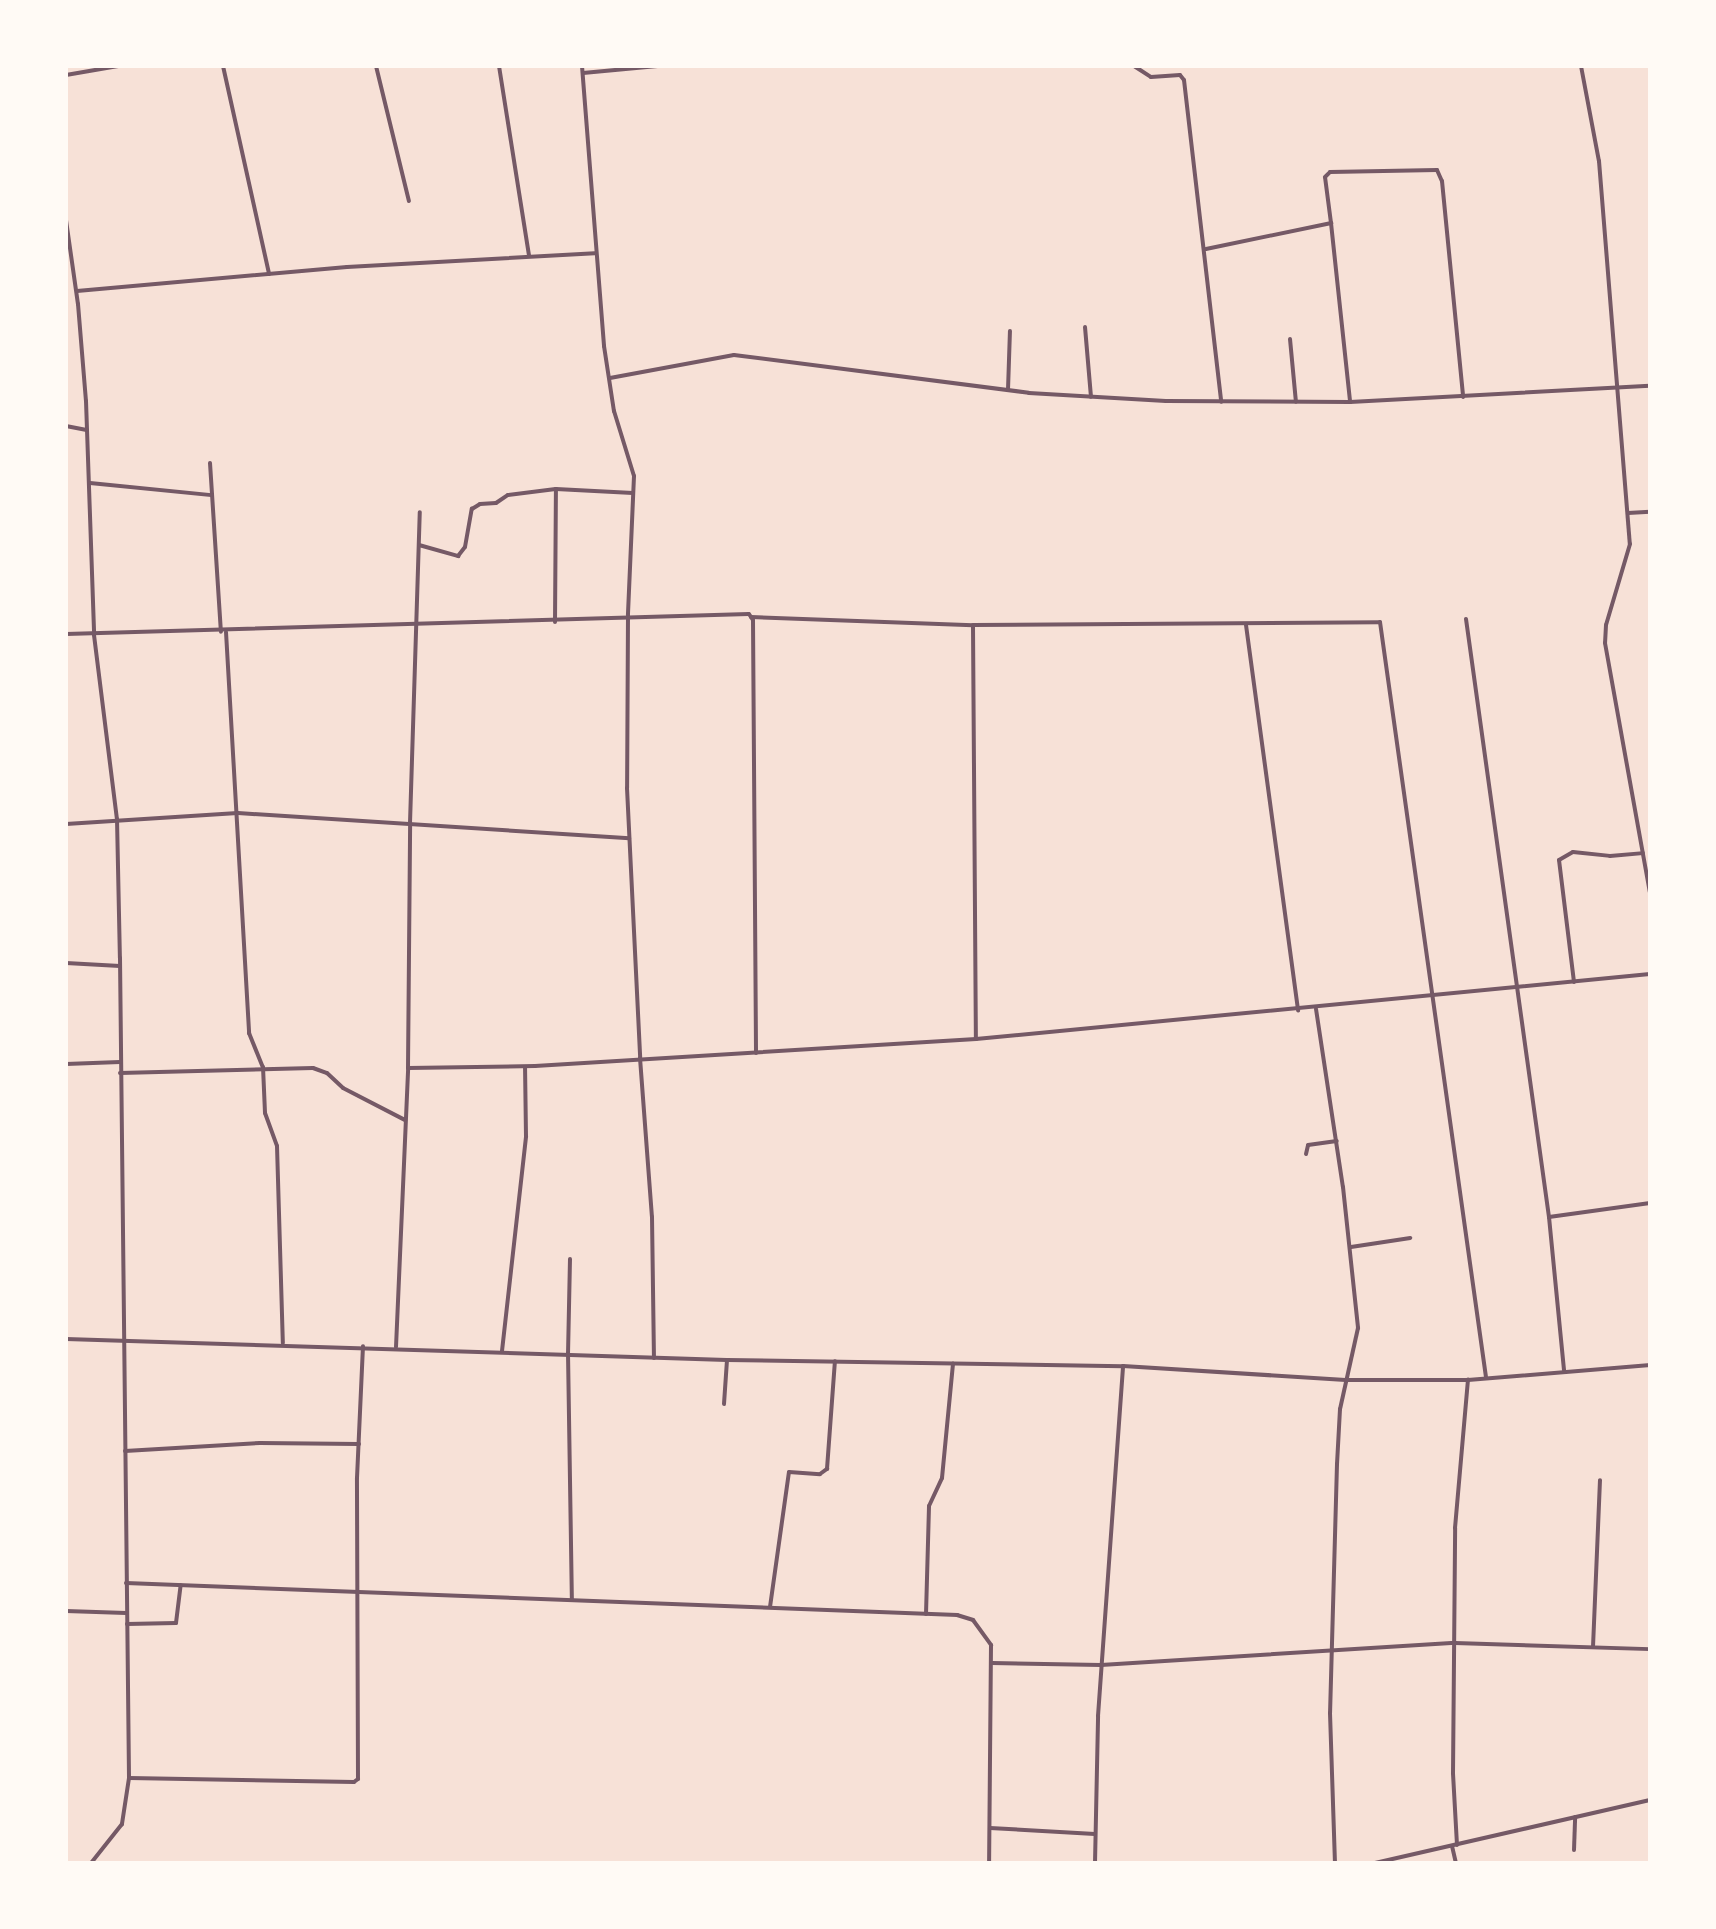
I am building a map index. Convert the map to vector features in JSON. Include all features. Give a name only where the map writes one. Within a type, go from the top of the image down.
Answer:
[{"type":"street","points":[[66,75],[118,66]]},
{"type":"street","points":[[223,66],[269,274]]},
{"type":"street","points":[[376,66],[409,201]]},
{"type":"street","points":[[499,66],[529,256]]},
{"type":"street","points":[[582,66],[595,253],[609,378],[616,419],[633,465],[628,615],[629,838],[652,1217],[654,1358]]},
{"type":"street","points":[[583,73],[658,66]]},
{"type":"street","points":[[1134,66],[1151,77],[1180,75],[1184,80],[1206,249],[1221,402]]},
{"type":"street","points":[[1581,66],[1590,99],[1599,161],[1628,513],[1629,554],[1606,625],[1605,643],[1650,892]]},
{"type":"street","points":[[1350,402],[1325,177],[1330,172],[1437,170],[1442,181],[1463,397]]},
{"type":"street","points":[[66,220],[77,291],[88,430],[94,635],[117,819],[120,966],[129,1778],[122,1824],[91,1863]]},
{"type":"street","points":[[1206,249],[1331,223]]},
{"type":"street","points":[[77,291],[269,274],[595,253]]},
{"type":"street","points":[[1085,327],[1091,397]]},
{"type":"street","points":[[1008,390],[1010,331]]},
{"type":"street","points":[[1290,339],[1296,402]]},
{"type":"street","points":[[609,378],[734,355],[1008,390],[1221,402],[1350,402],[1650,386]]},
{"type":"street","points":[[66,426],[88,430]]},
{"type":"street","points":[[210,463],[238,813],[249,1033],[263,1067],[265,1113],[277,1146],[279,1162],[283,1344]]},
{"type":"street","points":[[90,483],[211,495]]},
{"type":"street","points":[[419,545],[458,556],[465,547],[472,509],[496,503],[508,495],[556,489],[633,493]]},
{"type":"street","points":[[555,622],[556,489]]},
{"type":"street","points":[[396,1347],[408,1068],[410,823],[420,512]]},
{"type":"street","points":[[1628,513],[1650,512]]},
{"type":"street","points":[[66,634],[416,627],[555,622],[628,615],[973,625],[1380,622],[1430,998],[1486,1377]]},
{"type":"street","points":[[751,617],[756,1053]]},
{"type":"street","points":[[1466,619],[1549,1217],[1564,1371]]},
{"type":"street","points":[[973,625],[976,1039]]},
{"type":"street","points":[[1246,625],[1298,1011]]},
{"type":"street","points":[[66,824],[238,813],[629,838]]},
{"type":"street","points":[[1574,983],[1559,860],[1573,852],[1610,856],[1643,853]]},
{"type":"street","points":[[66,963],[120,966]]},
{"type":"street","points":[[408,1068],[525,1067],[976,1039],[1298,1011],[1650,974]]},
{"type":"street","points":[[1316,1009],[1351,1247],[1358,1328],[1339,1423],[1330,1800],[1335,1863]]},
{"type":"street","points":[[66,1064],[120,1062]]},
{"type":"street","points":[[120,1073],[263,1067],[321,1070],[343,1088],[405,1120]]},
{"type":"street","points":[[502,1351],[526,1136],[525,1067]]},
{"type":"street","points":[[1306,1154],[1308,1145],[1337,1141]]},
{"type":"street","points":[[1549,1217],[1650,1203]]},
{"type":"street","points":[[1351,1247],[1410,1238]]},
{"type":"street","points":[[570,1259],[568,1353],[572,1599]]},
{"type":"street","points":[[66,1339],[396,1347],[727,1360],[1123,1366],[1346,1380],[1468,1380],[1650,1365]]},
{"type":"street","points":[[129,1778],[356,1781],[360,1704],[356,1592],[363,1346]]},
{"type":"street","points":[[724,1404],[727,1360]]},
{"type":"street","points":[[770,1607],[789,1472],[820,1474],[827,1469],[835,1361]]},
{"type":"street","points":[[926,1614],[929,1506],[942,1478],[953,1363]]},
{"type":"street","points":[[1095,1863],[1101,1665],[1123,1366]]},
{"type":"street","points":[[1456,1863],[1455,1528],[1468,1380]]},
{"type":"street","points":[[124,1451],[260,1443],[359,1444]]},
{"type":"street","points":[[1593,1647],[1600,1480]]},
{"type":"street","points":[[126,1583],[957,1615],[973,1620],[991,1645],[989,1863]]},
{"type":"street","points":[[127,1624],[176,1623],[181,1585]]},
{"type":"street","points":[[66,1611],[126,1613]]},
{"type":"street","points":[[992,1663],[1101,1665],[1455,1643],[1650,1649]]},
{"type":"street","points":[[1375,1863],[1650,1800]]},
{"type":"street","points":[[1574,1850],[1575,1817]]},
{"type":"street","points":[[990,1828],[1095,1834]]}]
